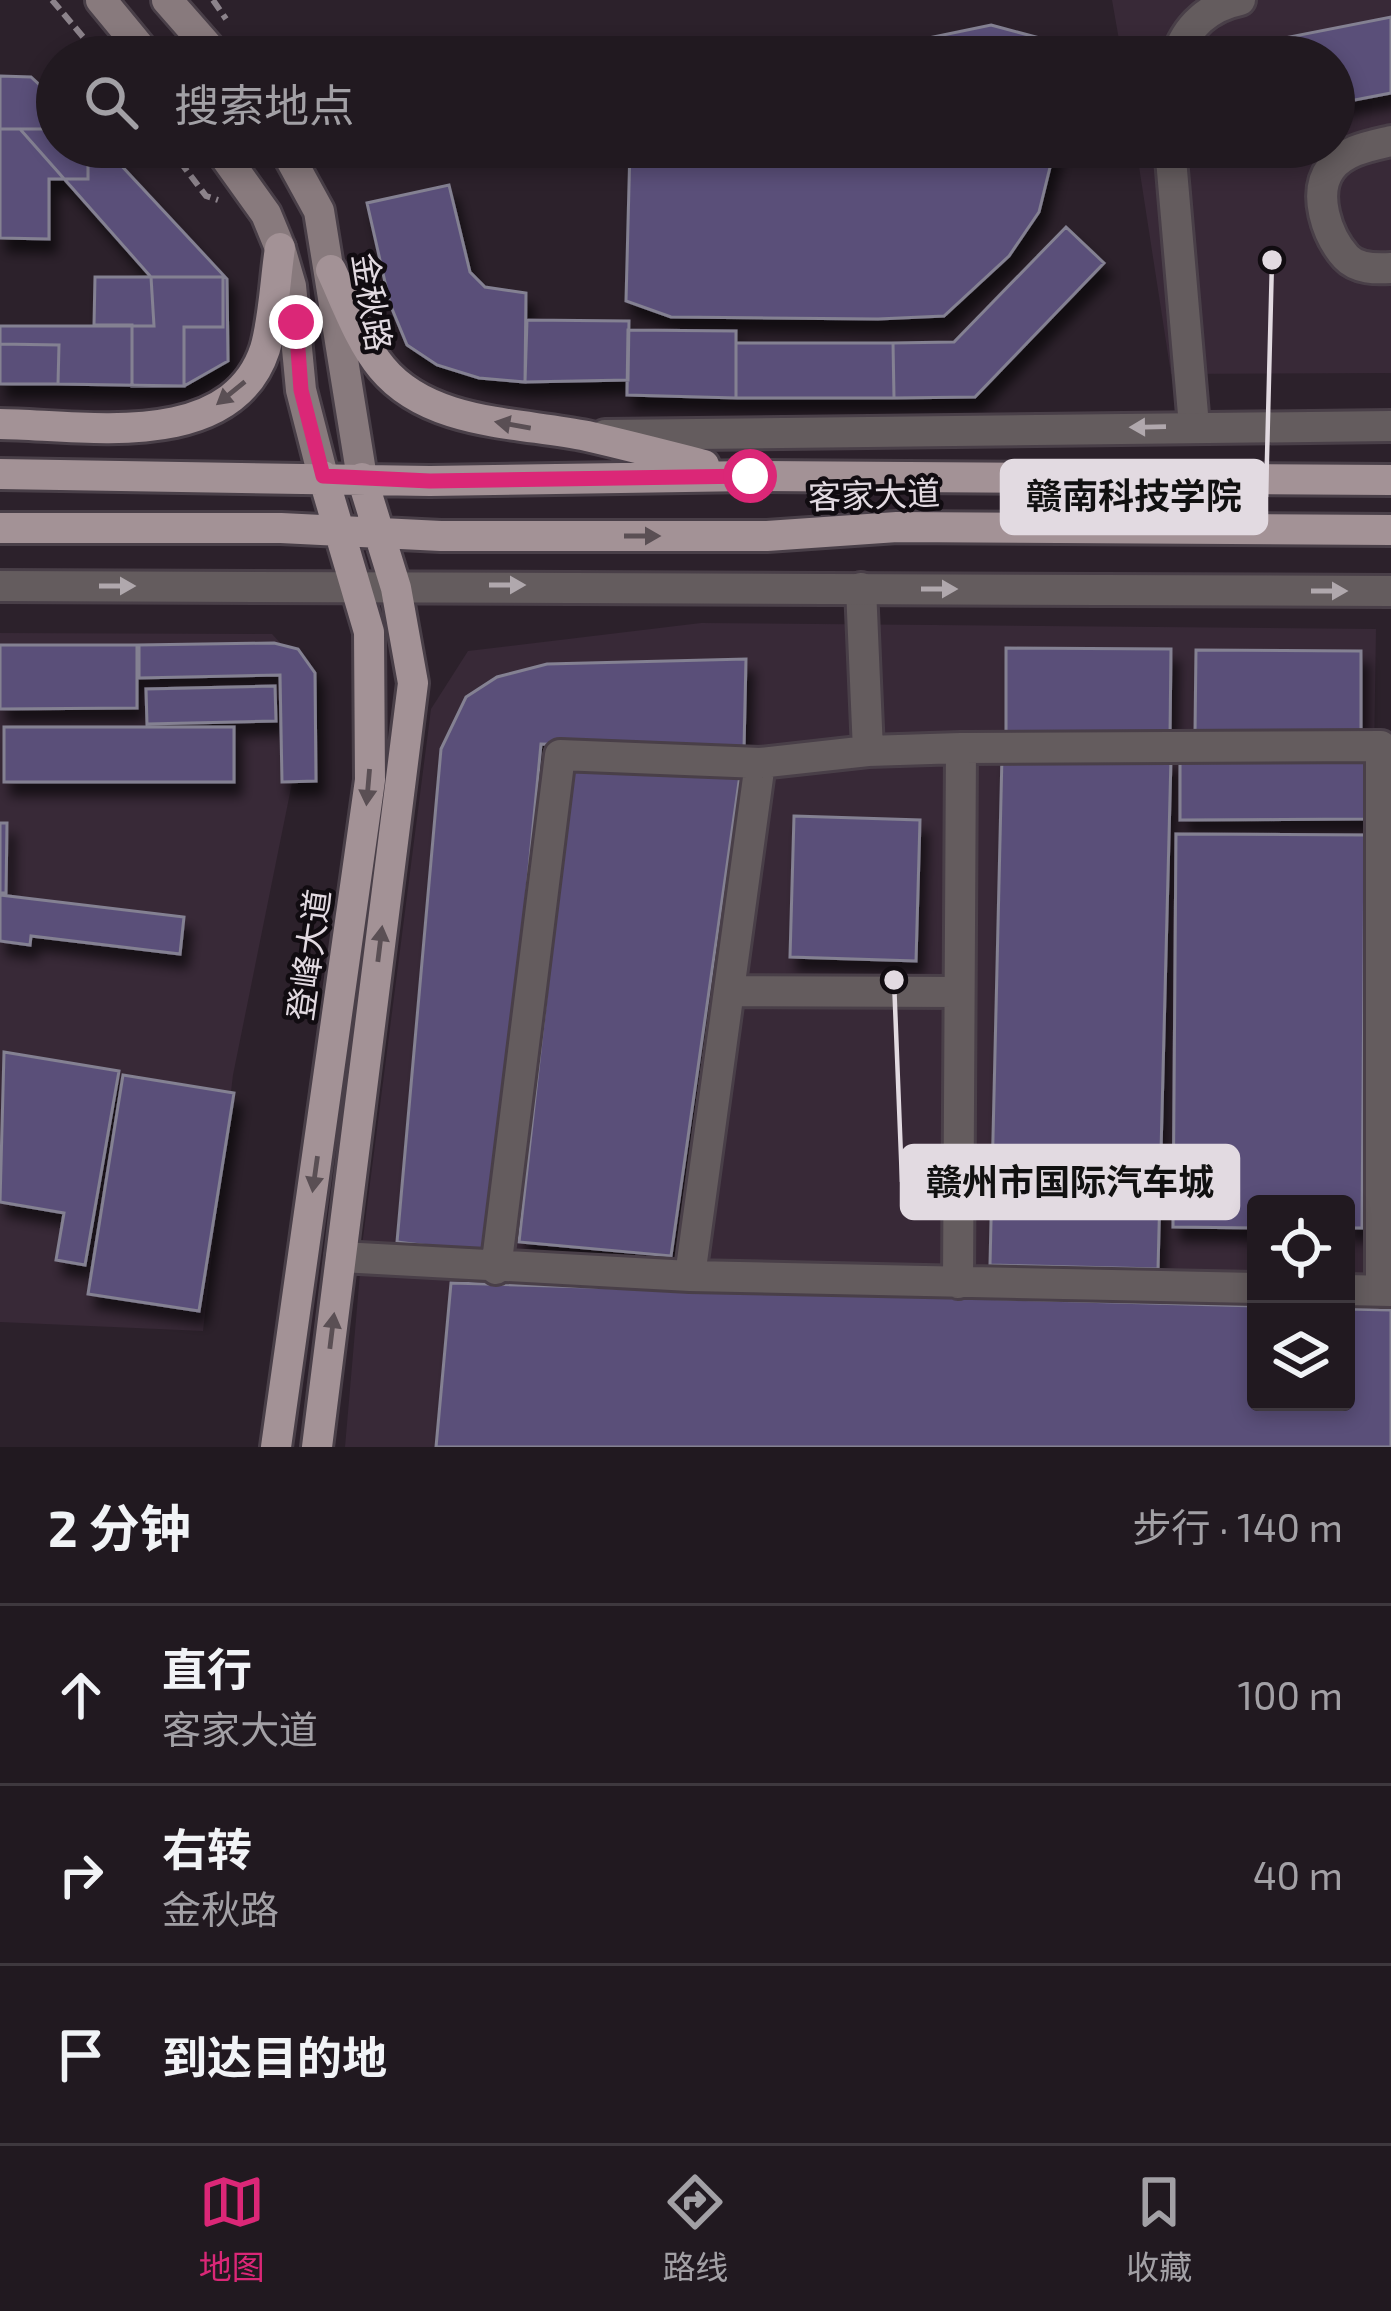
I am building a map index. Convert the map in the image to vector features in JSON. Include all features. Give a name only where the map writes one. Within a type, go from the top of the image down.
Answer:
[{"type":"main road","points":[[101,0],[131,36]]},
{"type":"main road","points":[[167,0],[199,36]]},
{"type":"main road","points":[[233,168],[266,214],[280,248],[291,286],[301,390],[323,476]]},
{"type":"main road","name":"金秋路","points":[[295,168],[319,211],[362,478]]},
{"type":"main road","points":[[0,424],[141,426],[199,417],[239,390],[265,349],[280,248]]},
{"type":"main road","points":[[331,270],[367,345],[383,370],[407,390],[484,420],[583,435],[750,476]]},
{"type":"main road","name":"客家大道","points":[[0,474],[1391,480]]},
{"type":"main road","name":"登峰大道","points":[[276,1447],[370,780],[368,632],[323,476]]},
{"type":"main road","name":"登峰大道","points":[[317,1447],[413,683],[396,588],[362,478]]},
{"type":"main road","name":"客家大道","points":[[0,528],[767,536],[897,527],[1391,530]]},
{"type":"street","points":[[1186,36],[1214,5],[1240,0]]},
{"type":"street","points":[[1355,150],[1391,141]]},
{"type":"street","points":[[1171,168],[1194,426]]},
{"type":"street","points":[[1331,168],[1322,194],[1327,224],[1347,259],[1365,268],[1391,268]]},
{"type":"street","points":[[583,435],[1391,426]]},
{"type":"street","points":[[0,586],[1391,591]]},
{"type":"street","points":[[861,588],[868,751]]},
{"type":"street","points":[[496,1269],[560,755],[760,763],[868,751],[961,748],[1381,746],[1386,1291],[1355,1290]]},
{"type":"street","points":[[958,1283],[961,748]]},
{"type":"street","points":[[690,1276],[760,763]]},
{"type":"street","points":[[729,991],[958,992]]},
{"type":"street","points":[[341,1257],[690,1276],[1247,1288]]},
{"type":"path","points":[[52,0],[82,36]]},
{"type":"shaded area","points":[[1112,0],[1391,0],[1391,373],[1171,374],[1139,168],[1355,168],[1355,36],[1118,36]]},
{"type":"shaded area","points":[[701,623],[1376,629],[1374,755],[1391,756],[1391,1447],[345,1447],[363,1238],[431,709],[468,651]]},
{"type":"shaded area","points":[[0,633],[272,634],[296,660],[292,783],[233,1075],[203,1331],[0,1322]]},
{"type":"building","points":[[1391,17],[1391,93],[1355,100],[1355,36],[1295,36]]},
{"type":"building","points":[[991,25],[1032,36],[938,36]]},
{"type":"building","points":[[0,76],[31,77],[36,82],[36,147],[20,129],[0,129]]},
{"type":"building","points":[[0,129],[36,129],[36,168],[88,168],[88,179],[49,179],[49,239],[0,238]]},
{"type":"building","points":[[55,168],[124,168],[227,279],[228,361],[184,386],[58,384],[59,345],[0,344],[0,326],[154,326],[151,277]]},
{"type":"building","points":[[629,168],[1050,168],[1039,212],[1009,256],[944,316],[671,317],[626,301]]},
{"type":"building","points":[[449,185],[470,272],[485,287],[526,293],[525,382],[479,378],[437,365],[407,345],[390,304],[367,203]]},
{"type":"building","points":[[1066,227],[1104,263],[975,397],[894,398],[893,343],[954,342]]},
{"type":"building","points":[[95,277],[223,277],[223,327],[184,327],[184,386],[132,386],[132,325],[94,325]]},
{"type":"building","points":[[527,320],[629,321],[628,380],[525,382]]},
{"type":"building","points":[[628,330],[736,331],[736,398],[627,395]]},
{"type":"building","points":[[736,343],[893,343],[894,398],[736,398]]},
{"type":"building","points":[[0,344],[59,345],[58,384],[0,384]]},
{"type":"building","points":[[274,643],[298,649],[315,673],[316,781],[282,782],[280,675],[139,678],[139,645]]},
{"type":"building","points":[[0,645],[137,645],[137,708],[0,709]]},
{"type":"building","points":[[1006,648],[1171,649],[1170,735],[1006,734]]},
{"type":"building","points":[[1196,650],[1361,651],[1361,734],[1195,733]]},
{"type":"building","points":[[746,659],[744,748],[541,744],[492,1254],[397,1242],[441,749],[466,697],[497,677],[547,664]]},
{"type":"building","points":[[275,686],[276,721],[147,724],[146,689]]},
{"type":"building","points":[[4,727],[234,727],[234,782],[4,782]]},
{"type":"building","points":[[1365,752],[1366,819],[1180,820],[1180,753]]},
{"type":"building","points":[[1002,755],[1171,758],[1158,1269],[990,1265]]},
{"type":"building","points":[[572,761],[740,775],[671,1256],[519,1242]]},
{"type":"building","points":[[794,816],[920,820],[916,961],[790,957]]},
{"type":"building","points":[[0,823],[7,823],[6,893],[0,893]]},
{"type":"building","points":[[1176,834],[1365,835],[1362,1228],[1355,1228],[1355,1195],[1247,1195],[1247,1228],[1173,1227]]},
{"type":"building","points":[[0,895],[184,917],[180,954],[31,936],[30,945],[0,941]]},
{"type":"building","points":[[4,1052],[119,1071],[85,1265],[56,1260],[64,1213],[0,1202]]},
{"type":"building","points":[[123,1075],[234,1093],[199,1311],[88,1294]]},
{"type":"building","points":[[451,1283],[1247,1306],[1247,1411],[1355,1411],[1355,1309],[1391,1310],[1391,1447],[436,1447]]},
{"type":"place","name":"赣南科技学院","points":[[1272,260]]},
{"type":"place","name":"赣州市国际汽车城","points":[[894,980]]},
{"type":"route","points":[[296,322],[301,390],[323,476],[430,481],[750,476]]}]
